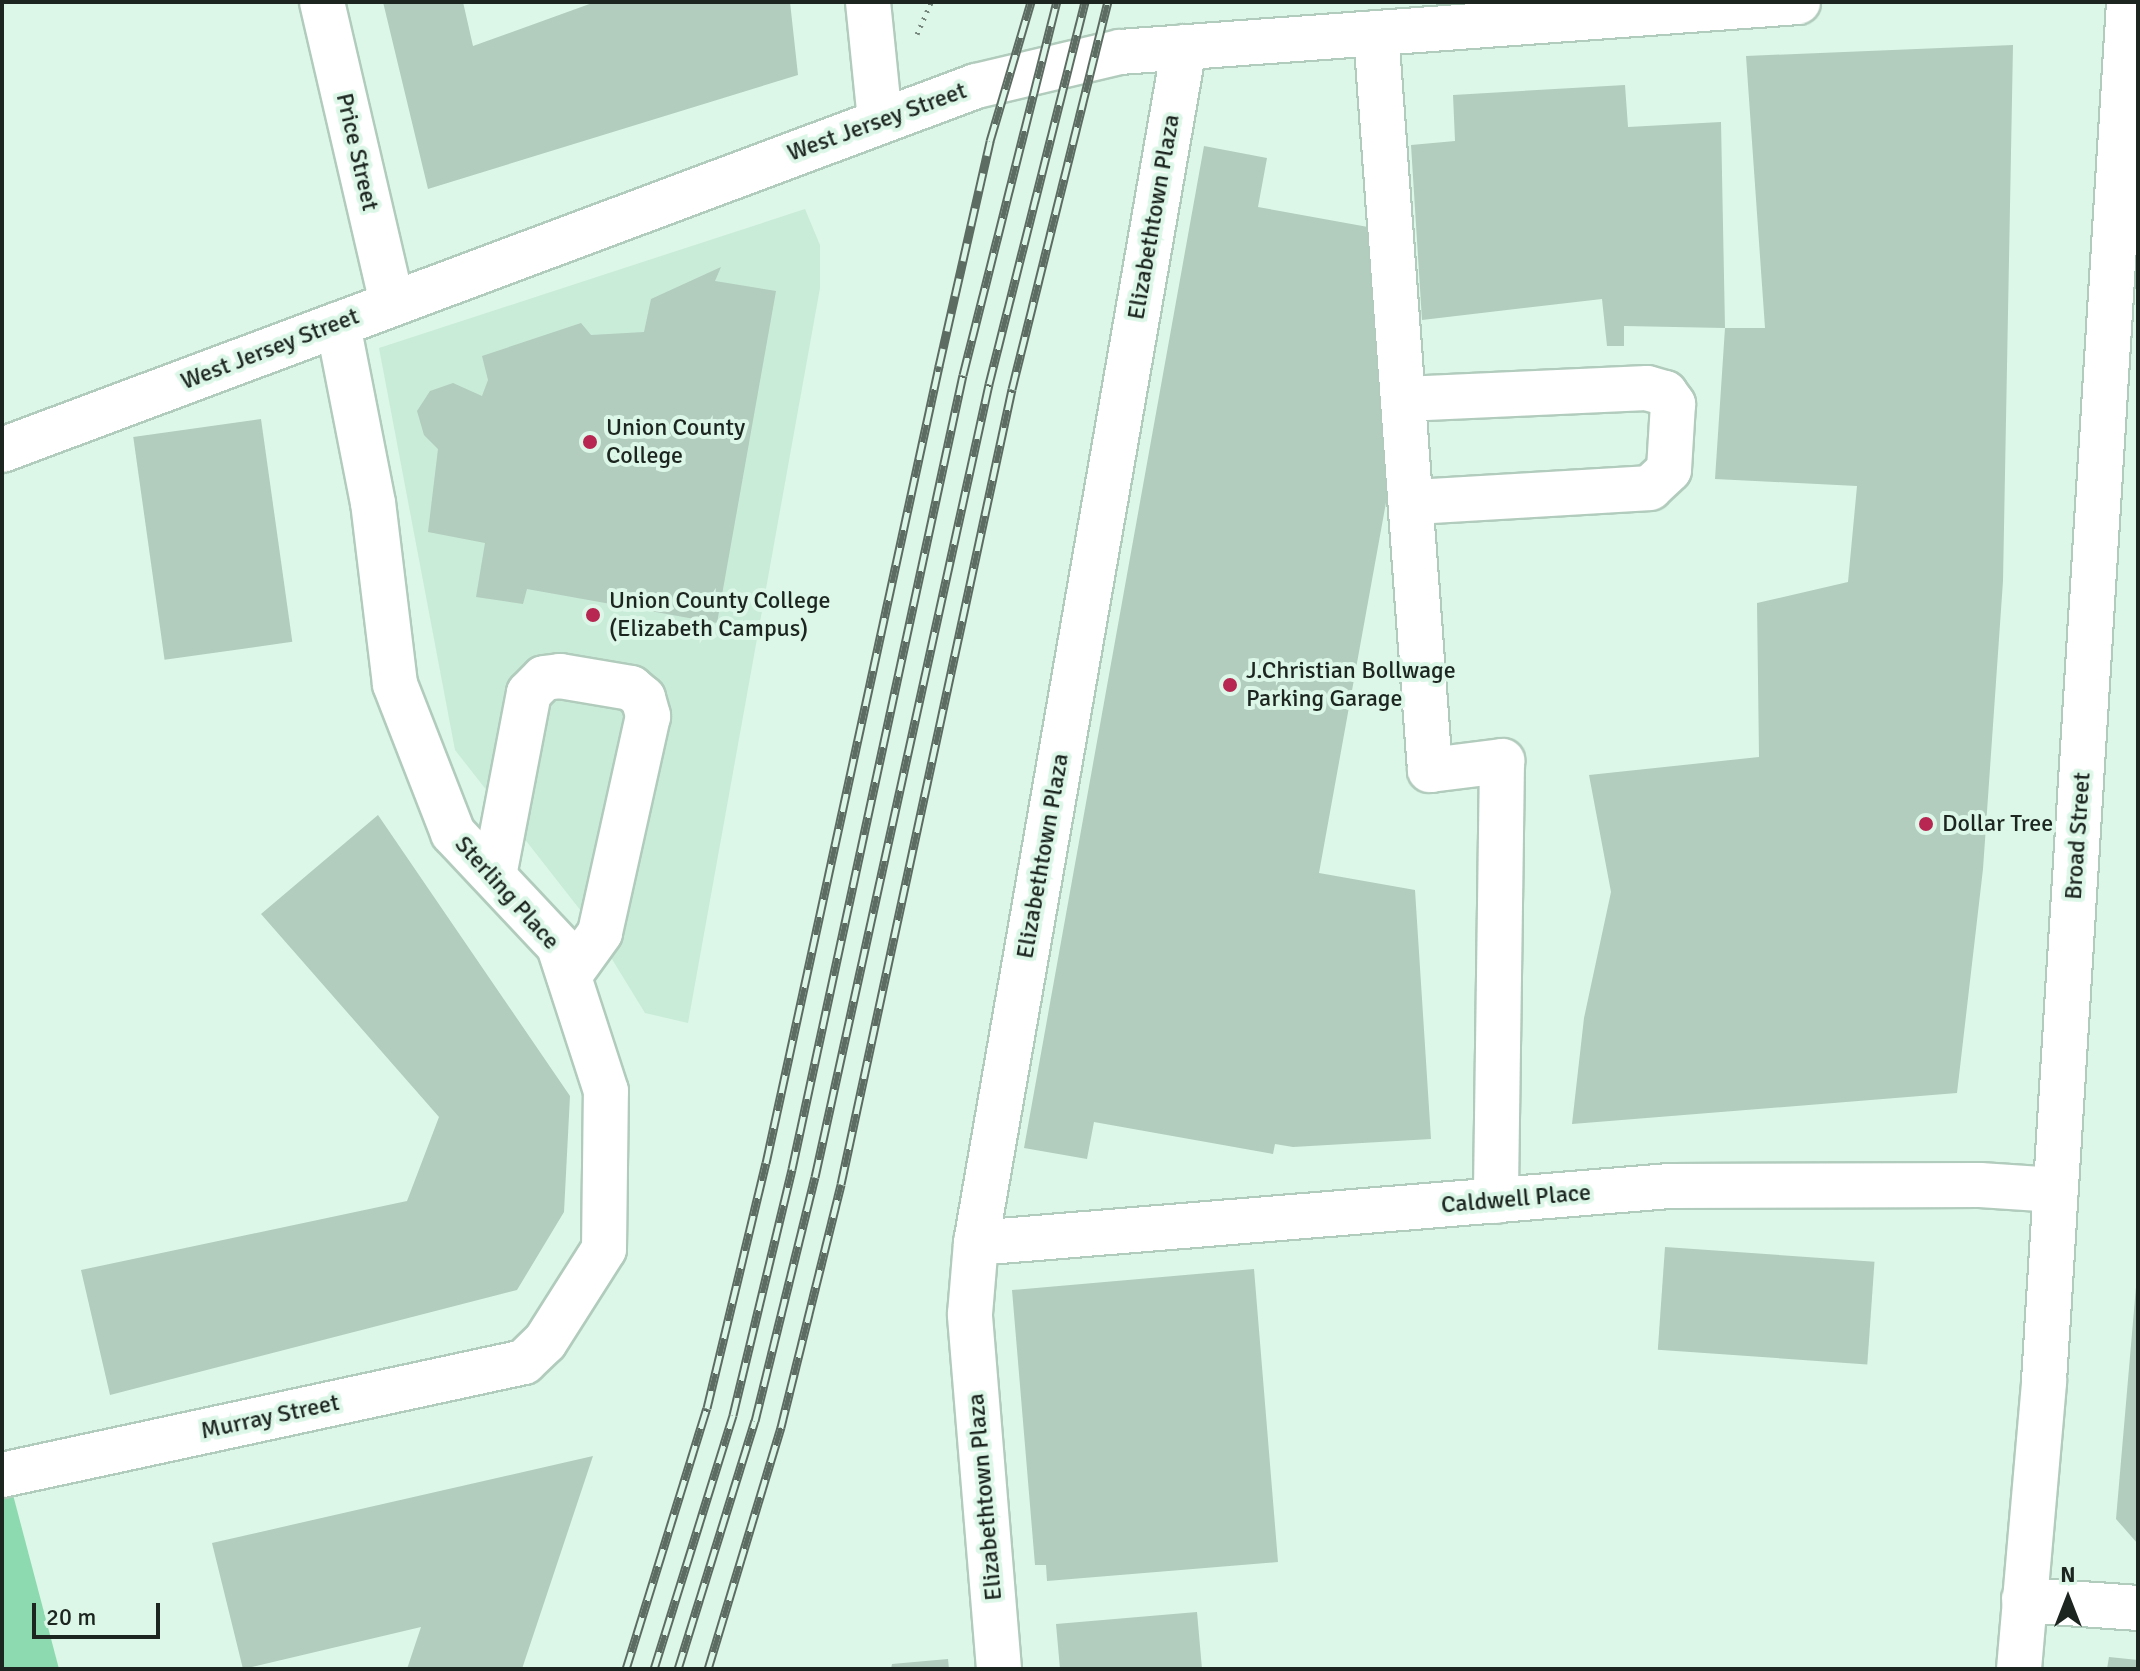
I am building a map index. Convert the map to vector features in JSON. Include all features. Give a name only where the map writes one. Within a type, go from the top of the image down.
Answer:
[{"type":"street","name":"Price Street","points":[[322,2],[392,302]]},
{"type":"street","points":[[868,2],[880,120]]},
{"type":"street","name":"West Jersey Street","points":[[2,450],[880,120],[1034,73],[1120,52],[1376,33],[1501,13],[1798,2]]},
{"type":"street","name":"Broad Street","points":[[2019,1669],[2056,1190],[2129,2]]},
{"type":"street","points":[[1376,33],[1430,770],[1502,761],[1496,1201]]},
{"type":"street","name":"Elizabethtown Plaza","points":[[999,1669],[970,1314],[976,1243],[1184,47]]},
{"type":"street","name":"Sterling Place","points":[[338,324],[373,503],[395,684],[453,833],[559,946],[606,1091],[604,1249],[534,1352]]},
{"type":"street","points":[[1404,399],[1647,388],[1665,393],[1673,404],[1669,470],[1650,488],[1411,502]]},
{"type":"street","points":[[494,876],[529,693],[544,678],[560,676],[631,688],[643,698],[648,716],[600,933],[569,976]]},
{"type":"street","name":"Caldwell Place","points":[[976,1243],[1670,1186],[1980,1185],[2056,1190]]},
{"type":"street","name":"Murray Street","points":[[6,1474],[524,1362],[534,1352]]},
{"type":"street","points":[[2024,1600],[2138,1608]]},
{"type":"shaded area","name":"Union County College (Elizabeth Campus)","points":[[805,209],[820,245],[820,288],[688,1023],[645,1013],[588,920],[455,750],[379,348]]},
{"type":"shaded area","points":[[2,1453],[59,1669],[2,1669]]},
{"type":"building","points":[[383,2],[463,2],[473,46],[595,2],[790,2],[798,75],[428,189]]},
{"type":"building","points":[[2013,45],[2003,581],[1983,869],[1957,1093],[1572,1124],[1584,1018],[1611,892],[1589,775],[1759,757],[1757,603],[1848,582],[1857,486],[1715,479],[1725,328],[1765,328],[1746,56]]},
{"type":"building","points":[[1625,85],[1628,127],[1721,122],[1725,328],[1624,326],[1624,346],[1607,346],[1602,299],[1422,320],[1411,145],[1455,141],[1453,95]]},
{"type":"building","name":"J.Christian Bollwage Parking Garage","points":[[1204,146],[1267,158],[1258,207],[1368,227],[1387,497],[1319,873],[1415,890],[1431,1139],[1293,1147],[1275,1144],[1273,1154],[1094,1122],[1087,1159],[1024,1148]]},
{"type":"building","name":"Union County College","points":[[721,267],[715,281],[776,291],[717,623],[527,589],[523,604],[476,597],[485,543],[428,532],[438,449],[424,435],[417,411],[430,391],[453,383],[482,396],[488,380],[482,356],[581,323],[591,335],[644,332],[651,299]]},
{"type":"building","points":[[261,419],[292,642],[165,660],[133,437]]},
{"type":"building","points":[[378,815],[570,1096],[564,1212],[517,1290],[110,1395],[81,1270],[407,1201],[439,1117],[261,914]]},
{"type":"building","points":[[1665,1247],[1874,1262],[1867,1364],[1658,1350]]},
{"type":"building","points":[[1254,1269],[1278,1562],[1047,1581],[1046,1565],[1035,1565],[1012,1290]]},
{"type":"building","points":[[2138,1287],[2138,1544],[2116,1519]]},
{"type":"building","points":[[593,1456],[522,1669],[407,1669],[421,1627],[243,1669],[212,1543]]},
{"type":"building","points":[[1197,1612],[1202,1669],[1060,1669],[1056,1624]]},
{"type":"building","points":[[2109,1657],[2138,1660],[2138,1669],[2107,1669]]},
{"type":"building","points":[[948,1659],[949,1669],[891,1669],[892,1664]]},
{"type":"railway","points":[[626,1669],[707,1408],[766,1163],[990,141],[1031,2]]},
{"type":"railway","points":[[654,1669],[733,1415],[792,1169],[963,375],[1057,2]]},
{"type":"railway","points":[[678,1669],[755,1421],[815,1177],[989,384],[1085,2]]},
{"type":"railway","points":[[708,1669],[781,1427],[841,1184],[1012,389],[1108,2]]},
{"type":"place","name":"Union County College","points":[[590,442]]},
{"type":"place","name":"Union County College (Elizabeth Campus)","points":[[593,615]]},
{"type":"place","name":"J.Christian Bollwage Parking Garage","points":[[1230,685]]},
{"type":"place","name":"Dollar Tree","points":[[1926,824]]}]
